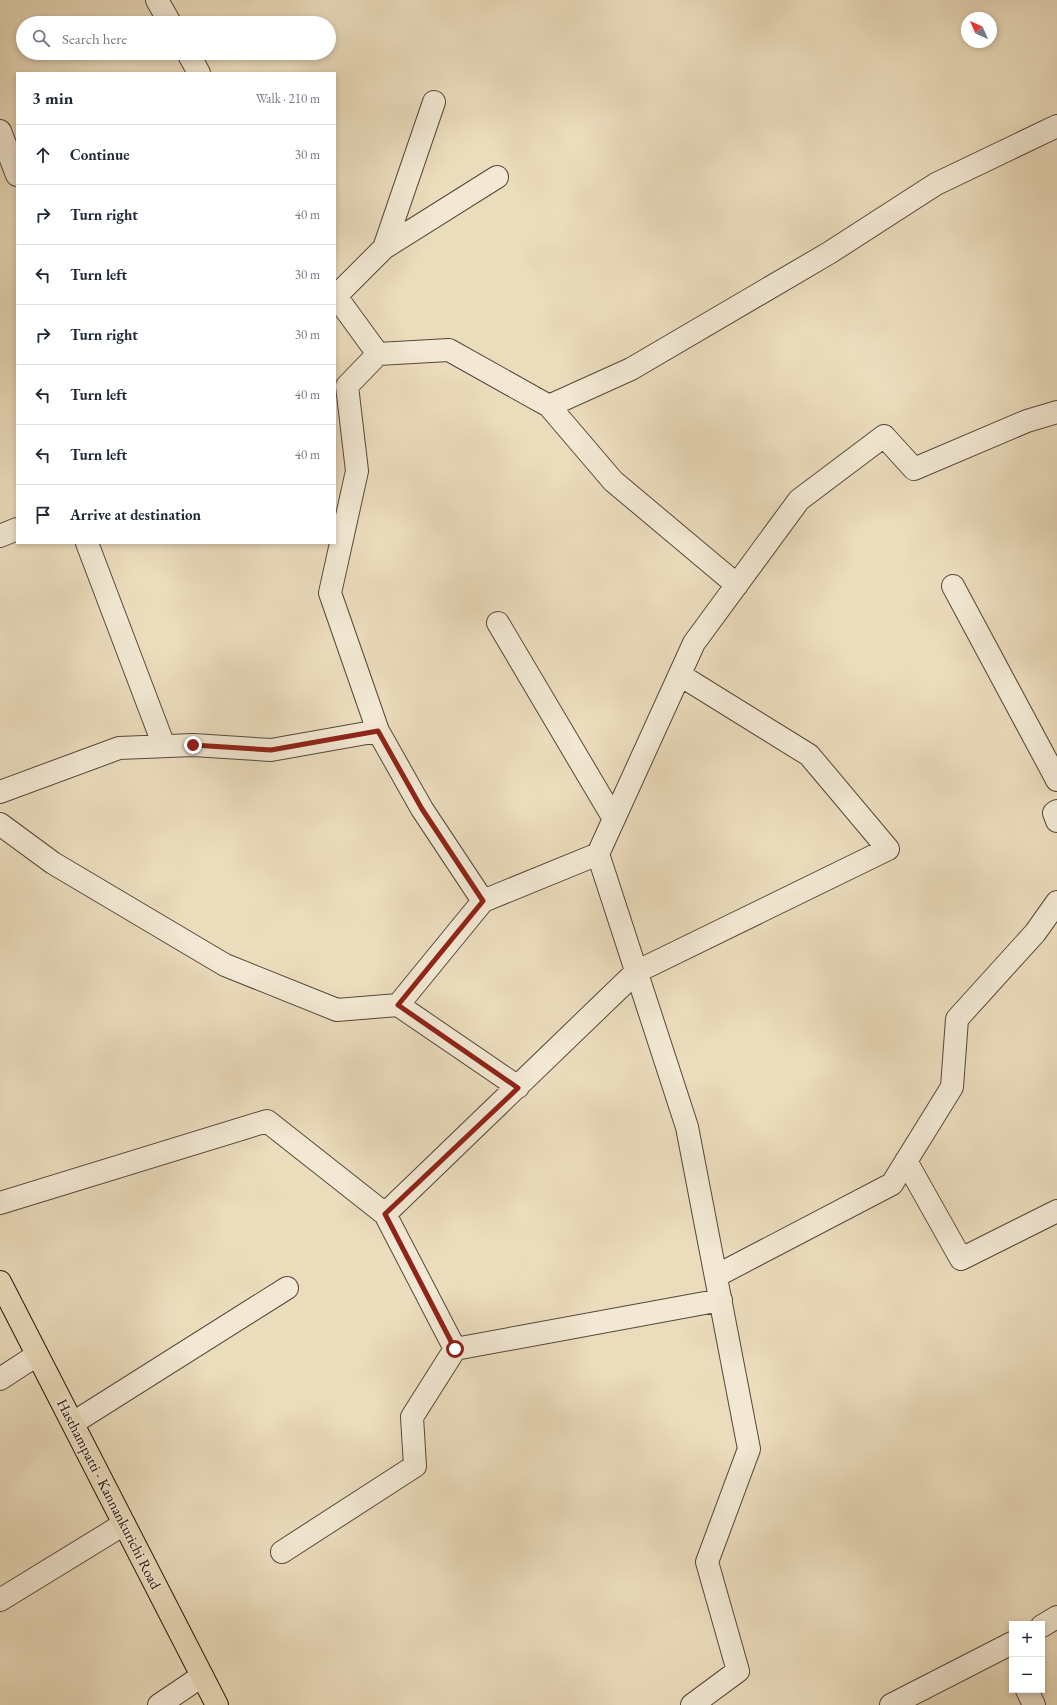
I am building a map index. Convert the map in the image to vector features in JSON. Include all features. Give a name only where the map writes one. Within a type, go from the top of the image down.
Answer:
[{"type":"main road","name":"Hasthampatti - Kannankurichi Road","points":[[0,1282],[217,1705]]},
{"type":"street","points":[[157,0],[166,16]]},
{"type":"street","points":[[192,60],[199,72]]},
{"type":"street","points":[[384,248],[434,102]]},
{"type":"street","points":[[549,406],[631,369],[829,253],[936,184],[1057,126]]},
{"type":"street","points":[[0,131],[16,172]]},
{"type":"street","points":[[336,294],[384,248],[497,177]]},
{"type":"street","points":[[336,296],[378,354]]},
{"type":"street","points":[[483,901],[422,809],[378,731],[330,593],[357,471],[341,388],[378,354],[449,350],[549,406],[613,480],[737,585]]},
{"type":"street","points":[[692,1705],[738,1671],[707,1562],[749,1449],[687,1127],[598,854],[694,643],[799,500],[884,436],[914,469],[1027,422],[1057,412]]},
{"type":"street","points":[[0,536],[16,529]]},
{"type":"street","points":[[87,544],[164,746]]},
{"type":"street","points":[[954,586],[1057,780]]},
{"type":"street","points":[[498,623],[614,819]]},
{"type":"street","points":[[385,1214],[518,1088],[636,972],[888,849],[809,755],[680,675]]},
{"type":"street","points":[[0,792],[119,748],[193,745],[271,750],[378,731]]},
{"type":"street","points":[[1057,811],[1054,813],[1057,821]]},
{"type":"street","points":[[0,824],[53,863],[225,965],[337,1010],[398,1005],[518,1088]]},
{"type":"street","points":[[398,1005],[483,901],[598,854]]},
{"type":"street","points":[[716,1276],[892,1184],[952,1087],[957,1019],[1035,933],[1057,902]]},
{"type":"street","points":[[0,1203],[267,1121],[385,1214],[455,1349]]},
{"type":"street","points":[[906,1161],[961,1259],[1057,1211]]},
{"type":"street","points":[[73,1423],[287,1288]]},
{"type":"street","points":[[282,1552],[415,1466],[412,1417],[455,1349],[720,1300]]},
{"type":"street","points":[[0,1379],[38,1355]]},
{"type":"street","points":[[0,1600],[124,1524]]},
{"type":"street","points":[[1045,1624],[1057,1617]]},
{"type":"street","points":[[891,1705],[1009,1648]]},
{"type":"street","points":[[159,1705],[202,1676]]},
{"type":"street","points":[[1028,1693],[1034,1705]]},
{"type":"route","points":[[193,745],[271,750],[378,731],[422,809],[483,901],[398,1005],[518,1088],[385,1214],[455,1349]]}]
